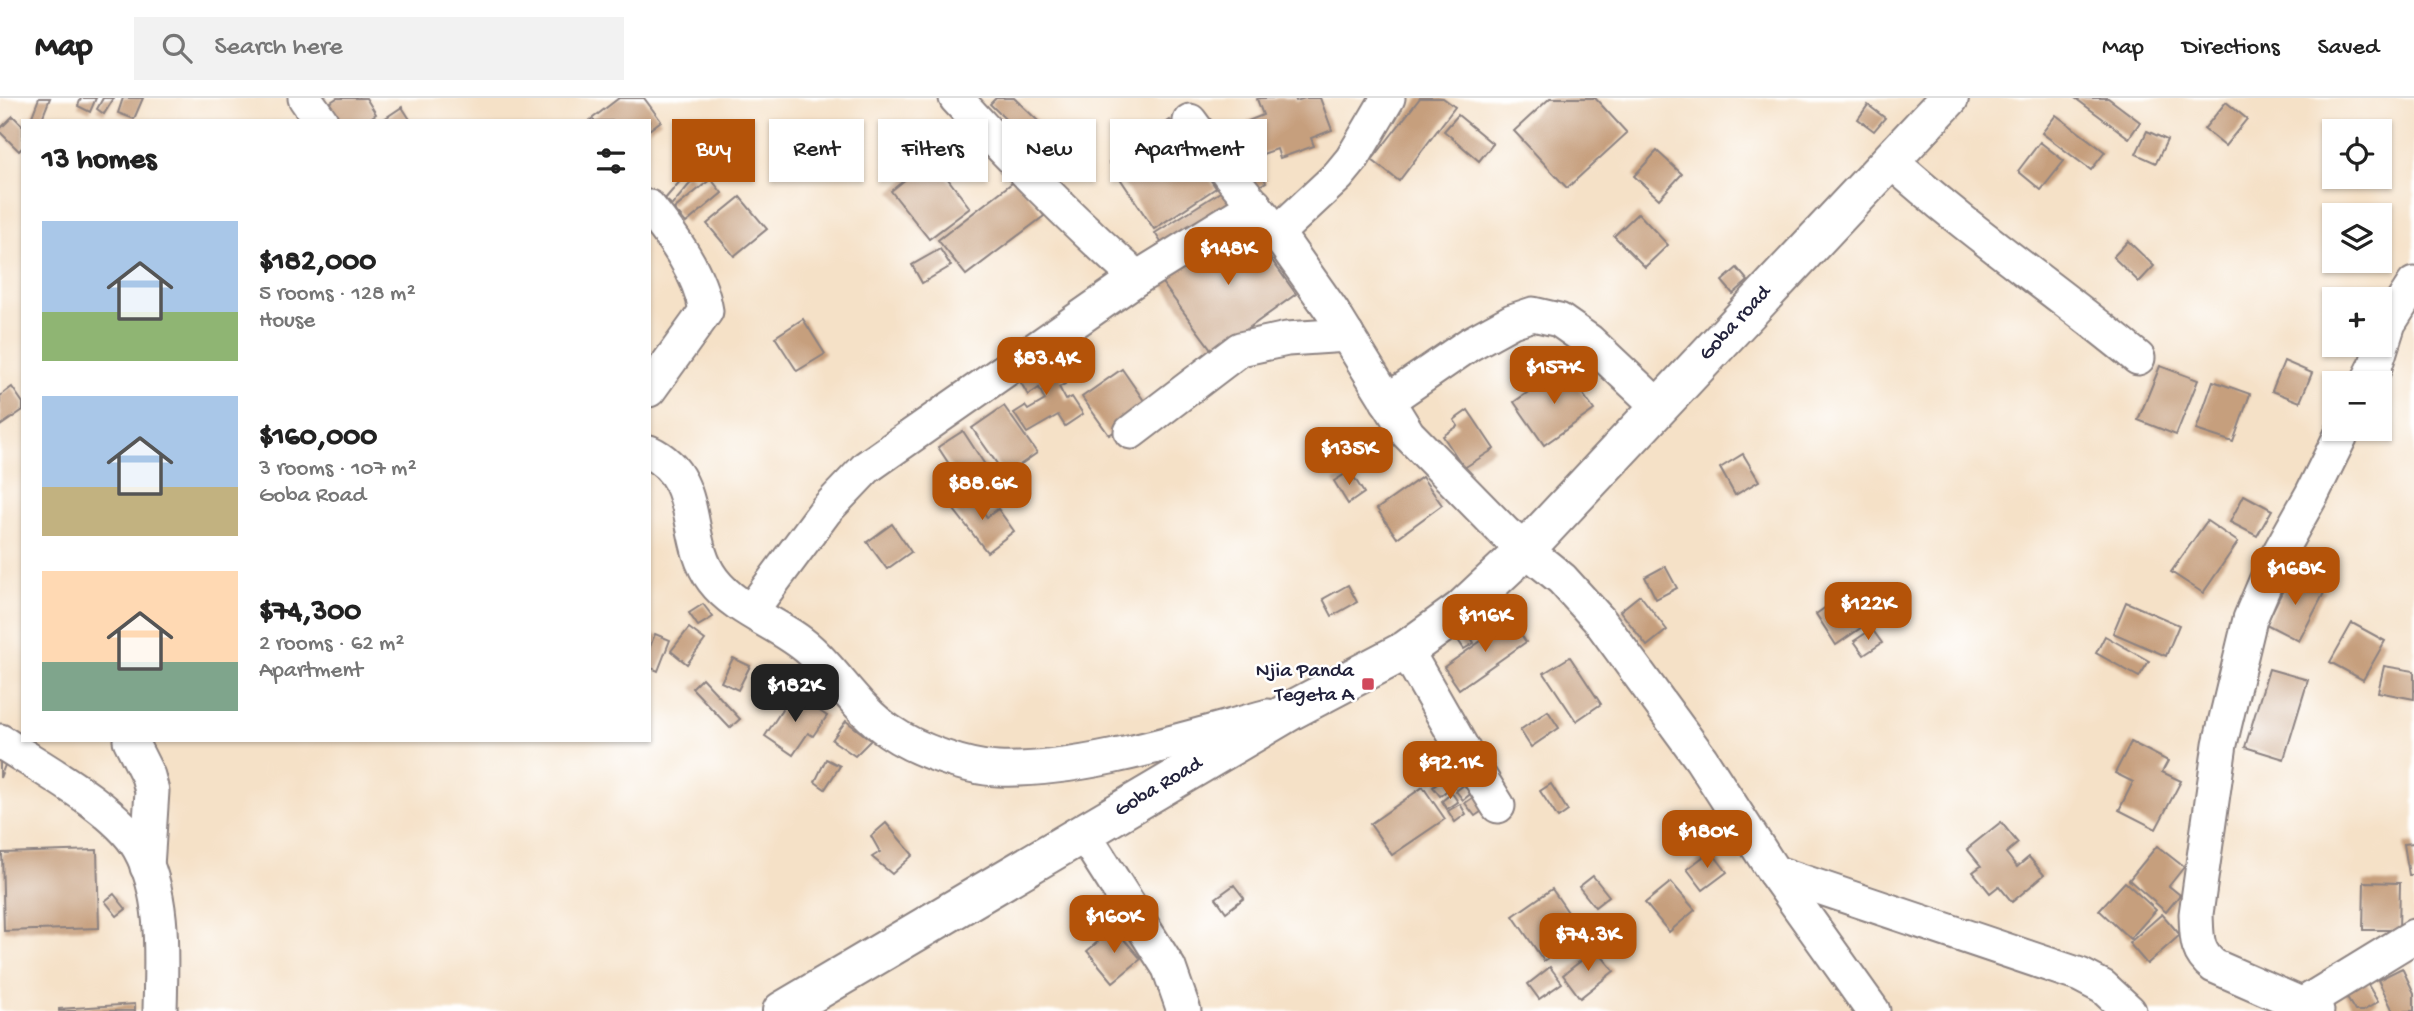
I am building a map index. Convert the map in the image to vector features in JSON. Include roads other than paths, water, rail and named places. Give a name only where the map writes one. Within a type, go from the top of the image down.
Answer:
[{"type":"main road","name":"Goba road","points":[[1524,551],[1949,98]]},
{"type":"main road","name":"Goba Road","points":[[795,1008],[1292,710],[1406,650],[1461,610],[1524,551]]},
{"type":"street","points":[[305,98],[320,119]]},
{"type":"street","points":[[956,98],[1014,162],[1080,228],[1137,278]]},
{"type":"street","points":[[1277,233],[1338,176],[1352,159],[1388,98]]},
{"type":"street","points":[[1890,160],[1928,194],[2138,358]]},
{"type":"street","points":[[1237,182],[1277,233],[1347,335],[1408,434],[1447,477],[1524,551],[1562,579],[1600,621],[1701,759],[1774,872],[1873,1011]]},
{"type":"street","points":[[751,611],[826,510],[867,467],[1137,278],[1255,205]]},
{"type":"street","points":[[651,210],[686,259],[702,291],[706,311],[651,387]]},
{"type":"street","points":[[2371,371],[2389,323],[2414,284]]},
{"type":"street","points":[[1387,401],[1470,344],[1512,321],[1533,314],[1559,320],[1589,341],[1659,407]]},
{"type":"street","points":[[1131,432],[1240,349],[1287,339],[1347,335]]},
{"type":"street","points":[[2338,441],[2274,562],[2250,619],[2220,744],[2196,914],[2197,941],[2202,956],[2214,966],[2310,1008],[2414,936]]},
{"type":"street","points":[[651,453],[662,458],[681,481],[687,495],[701,557],[709,574],[722,590],[811,651],[864,709],[888,730],[912,744],[954,760],[997,769],[1069,764],[1132,751],[1292,710]]},
{"type":"street","points":[[1406,650],[1498,806]]},
{"type":"street","points":[[0,741],[102,808],[134,842],[147,867],[153,888],[159,930],[160,1011]]},
{"type":"street","points":[[131,742],[148,776],[152,792],[147,867]]},
{"type":"street","points":[[1083,833],[1169,968],[1184,1011]]},
{"type":"street","points":[[1774,872],[2080,975],[2103,987],[2129,1011]]},
{"type":"place","name":"Njia Panda Tegeta A","points":[[1368,684]]}]
